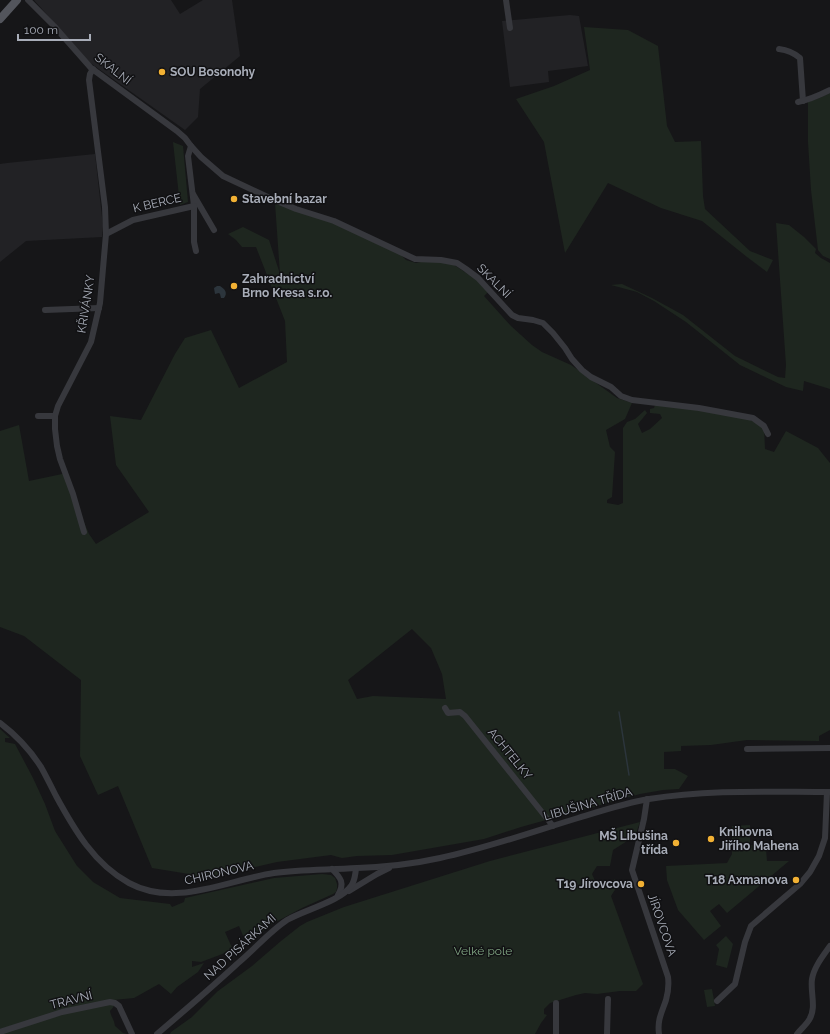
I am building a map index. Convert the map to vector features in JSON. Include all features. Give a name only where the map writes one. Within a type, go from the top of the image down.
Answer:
[{"type":"main road","points":[[0,19],[17,0]]},
{"type":"street","name":"SKALNÍ","points":[[28,0],[58,30],[93,69],[178,131],[201,157],[223,176],[272,200],[334,221],[415,259],[441,260],[456,263],[478,278],[512,315],[518,318],[543,323],[554,333],[572,359],[582,370],[611,387],[621,396],[632,400],[699,408],[753,418],[764,426],[768,434]]},
{"type":"street","points":[[506,0],[510,28]]},
{"type":"street","points":[[779,49],[787,50],[800,58],[800,101],[819,96],[830,90]]},
{"type":"street","name":"KŘIVÁNKY","points":[[84,532],[73,494],[60,459],[54,429],[55,416],[58,406],[91,342],[99,308],[106,234],[105,207],[90,80],[90,74],[93,69]]},
{"type":"street","points":[[191,146],[188,156],[194,206],[194,242],[196,251]]},
{"type":"street","points":[[192,193],[214,230]]},
{"type":"street","name":"K BERCE","points":[[106,234],[132,220],[194,206]]},
{"type":"street","points":[[45,310],[99,308]]},
{"type":"street","points":[[38,416],[55,416]]},
{"type":"street","name":"ACHTELKY","points":[[445,708],[448,713],[460,712],[466,716],[553,826]]},
{"type":"street","name":"CHIRONOVA","points":[[0,723],[18,739],[42,768],[66,814],[91,852],[110,871],[134,885],[156,892],[182,893],[275,873],[356,869]]},
{"type":"street","points":[[747,749],[830,748]]},
{"type":"street","name":"LIBUŠINA TŘÍDA","points":[[356,869],[394,866],[454,855],[502,842],[611,808],[647,799],[719,792],[828,792]]},
{"type":"street","points":[[717,1001],[735,984],[745,942],[751,926],[800,884],[810,872],[819,856],[824,838],[828,792]]},
{"type":"street","name":"JÍROVCOVA","points":[[647,799],[632,870],[668,978],[668,992],[660,1014],[658,1028],[659,1034]]},
{"type":"street","points":[[335,898],[358,886],[380,871],[394,866]]},
{"type":"street","points":[[332,869],[339,877],[342,884],[341,890],[335,898]]},
{"type":"street","name":"NAD PISÁRKAMI","points":[[157,1034],[218,982],[271,932],[298,914],[335,898],[346,891],[354,881],[356,869]]},
{"type":"street","points":[[797,1034],[810,1020],[813,1012],[812,979],[820,960],[830,946]]},
{"type":"street","points":[[607,1034],[608,999]]},
{"type":"street","name":"TRAVNÍ","points":[[0,1032],[62,1012],[110,1002],[119,1006],[132,1034]]},
{"type":"street","points":[[556,1003],[556,1034]]},
{"type":"shaded area","name":"SOU Bosonohy","points":[[34,0],[171,0],[180,14],[203,0],[232,0],[240,56],[200,89],[198,117],[185,130],[89,62]]},
{"type":"shaded area","points":[[570,15],[579,16],[588,66],[548,71],[549,82],[510,87],[502,21]]},
{"type":"shaded area","points":[[95,154],[103,226],[102,237],[26,241],[0,262],[0,164]]},
{"type":"shaded area","points":[[220,286],[225,291],[226,294],[224,298],[221,298],[219,293],[215,294],[214,288]]},
{"type":"green space","points":[[584,27],[628,30],[658,46],[667,126],[675,142],[701,141],[703,196],[705,209],[750,251],[773,260],[767,272],[702,221],[661,208],[608,183],[565,253],[544,142],[516,99],[554,86],[590,70]]},
{"type":"green space","points":[[830,93],[830,259],[823,256],[818,250],[811,190],[808,142],[808,102]]},
{"type":"green space","points":[[173,142],[183,146],[188,202],[180,205]]},
{"type":"green space","points":[[275,203],[331,222],[401,255],[406,260],[416,263],[426,261],[451,263],[477,280],[488,292],[484,296],[511,326],[532,345],[542,352],[571,365],[617,398],[632,403],[625,419],[606,430],[610,447],[615,452],[612,497],[607,500],[607,503],[618,505],[623,503],[623,428],[627,422],[635,419],[645,410],[647,413],[638,424],[642,433],[650,429],[662,418],[660,414],[650,413],[650,409],[654,408],[655,405],[668,405],[748,419],[764,427],[765,449],[774,452],[786,431],[818,448],[830,463],[830,730],[819,736],[819,741],[747,740],[711,745],[681,746],[681,751],[664,752],[664,769],[675,769],[688,776],[679,789],[640,794],[521,827],[484,839],[392,855],[342,858],[331,855],[277,862],[192,881],[189,874],[152,868],[118,786],[98,795],[80,756],[81,680],[24,636],[0,627],[0,431],[19,425],[29,481],[67,473],[80,513],[89,534],[96,544],[149,512],[116,465],[110,416],[141,420],[175,354],[185,338],[211,330],[239,388],[287,362],[285,321],[256,247],[242,247],[228,234],[243,227],[269,240],[280,274]],"holes":[[[412,629],[431,648],[442,674],[446,699],[373,696],[357,699],[348,680]]]},
{"type":"green space","points":[[776,223],[789,225],[816,249],[815,253],[830,263],[830,389],[804,381],[803,391],[786,387],[740,365],[686,322],[654,301],[637,292],[611,285],[622,284],[652,298],[683,315],[735,356],[778,377],[785,378],[786,365]]},
{"type":"green space","points":[[0,729],[10,738],[5,738],[5,742],[15,744],[45,804],[55,831],[77,866],[93,882],[120,898],[170,904],[172,907],[184,902],[185,898],[274,878],[322,874],[331,875],[335,878],[337,884],[336,892],[270,925],[247,945],[239,926],[225,932],[233,950],[201,962],[192,961],[192,967],[204,963],[198,972],[177,987],[171,994],[159,984],[134,998],[113,1000],[0,1029]]},
{"type":"green space","name":"Velké pole","points":[[640,822],[635,836],[613,850],[610,866],[597,866],[592,874],[595,881],[604,887],[615,879],[618,885],[611,896],[643,984],[636,991],[620,991],[597,994],[585,993],[550,1003],[544,1009],[544,1014],[547,1015],[535,1034],[170,1034],[192,1017],[218,991],[307,922],[344,907],[490,861]]},
{"type":"green space","points":[[750,825],[750,845],[755,845],[755,849],[766,849],[767,861],[789,861],[727,913],[719,904],[710,911],[721,926],[704,940],[678,910],[667,880],[666,866],[727,863],[732,854],[732,826]]},
{"type":"green space","points":[[726,936],[733,944],[727,968],[716,965],[719,949],[716,945]]},
{"type":"green space","points":[[712,989],[715,1006],[707,1007],[704,990]]},
{"type":"green space","points":[[106,1003],[115,1005],[110,1011],[115,1026],[123,1033],[127,1034],[0,1034],[72,1011]]},
{"type":"waterway","points":[[619,712],[629,775]]},
{"type":"place","name":"SOU Bosonohy","points":[[162,72]]},
{"type":"place","name":"Stavební bazar","points":[[234,199]]},
{"type":"place","name":"Zahradnictví Brno Kresa s.r.o.","points":[[234,286]]},
{"type":"place","name":"Knihovna Jiřího Mahena","points":[[711,839]]},
{"type":"place","name":"MŠ Libušina třída","points":[[676,843]]},
{"type":"place","name":"T18 Axmanova","points":[[796,880]]},
{"type":"place","name":"T19 Jírovcova","points":[[641,884]]}]
